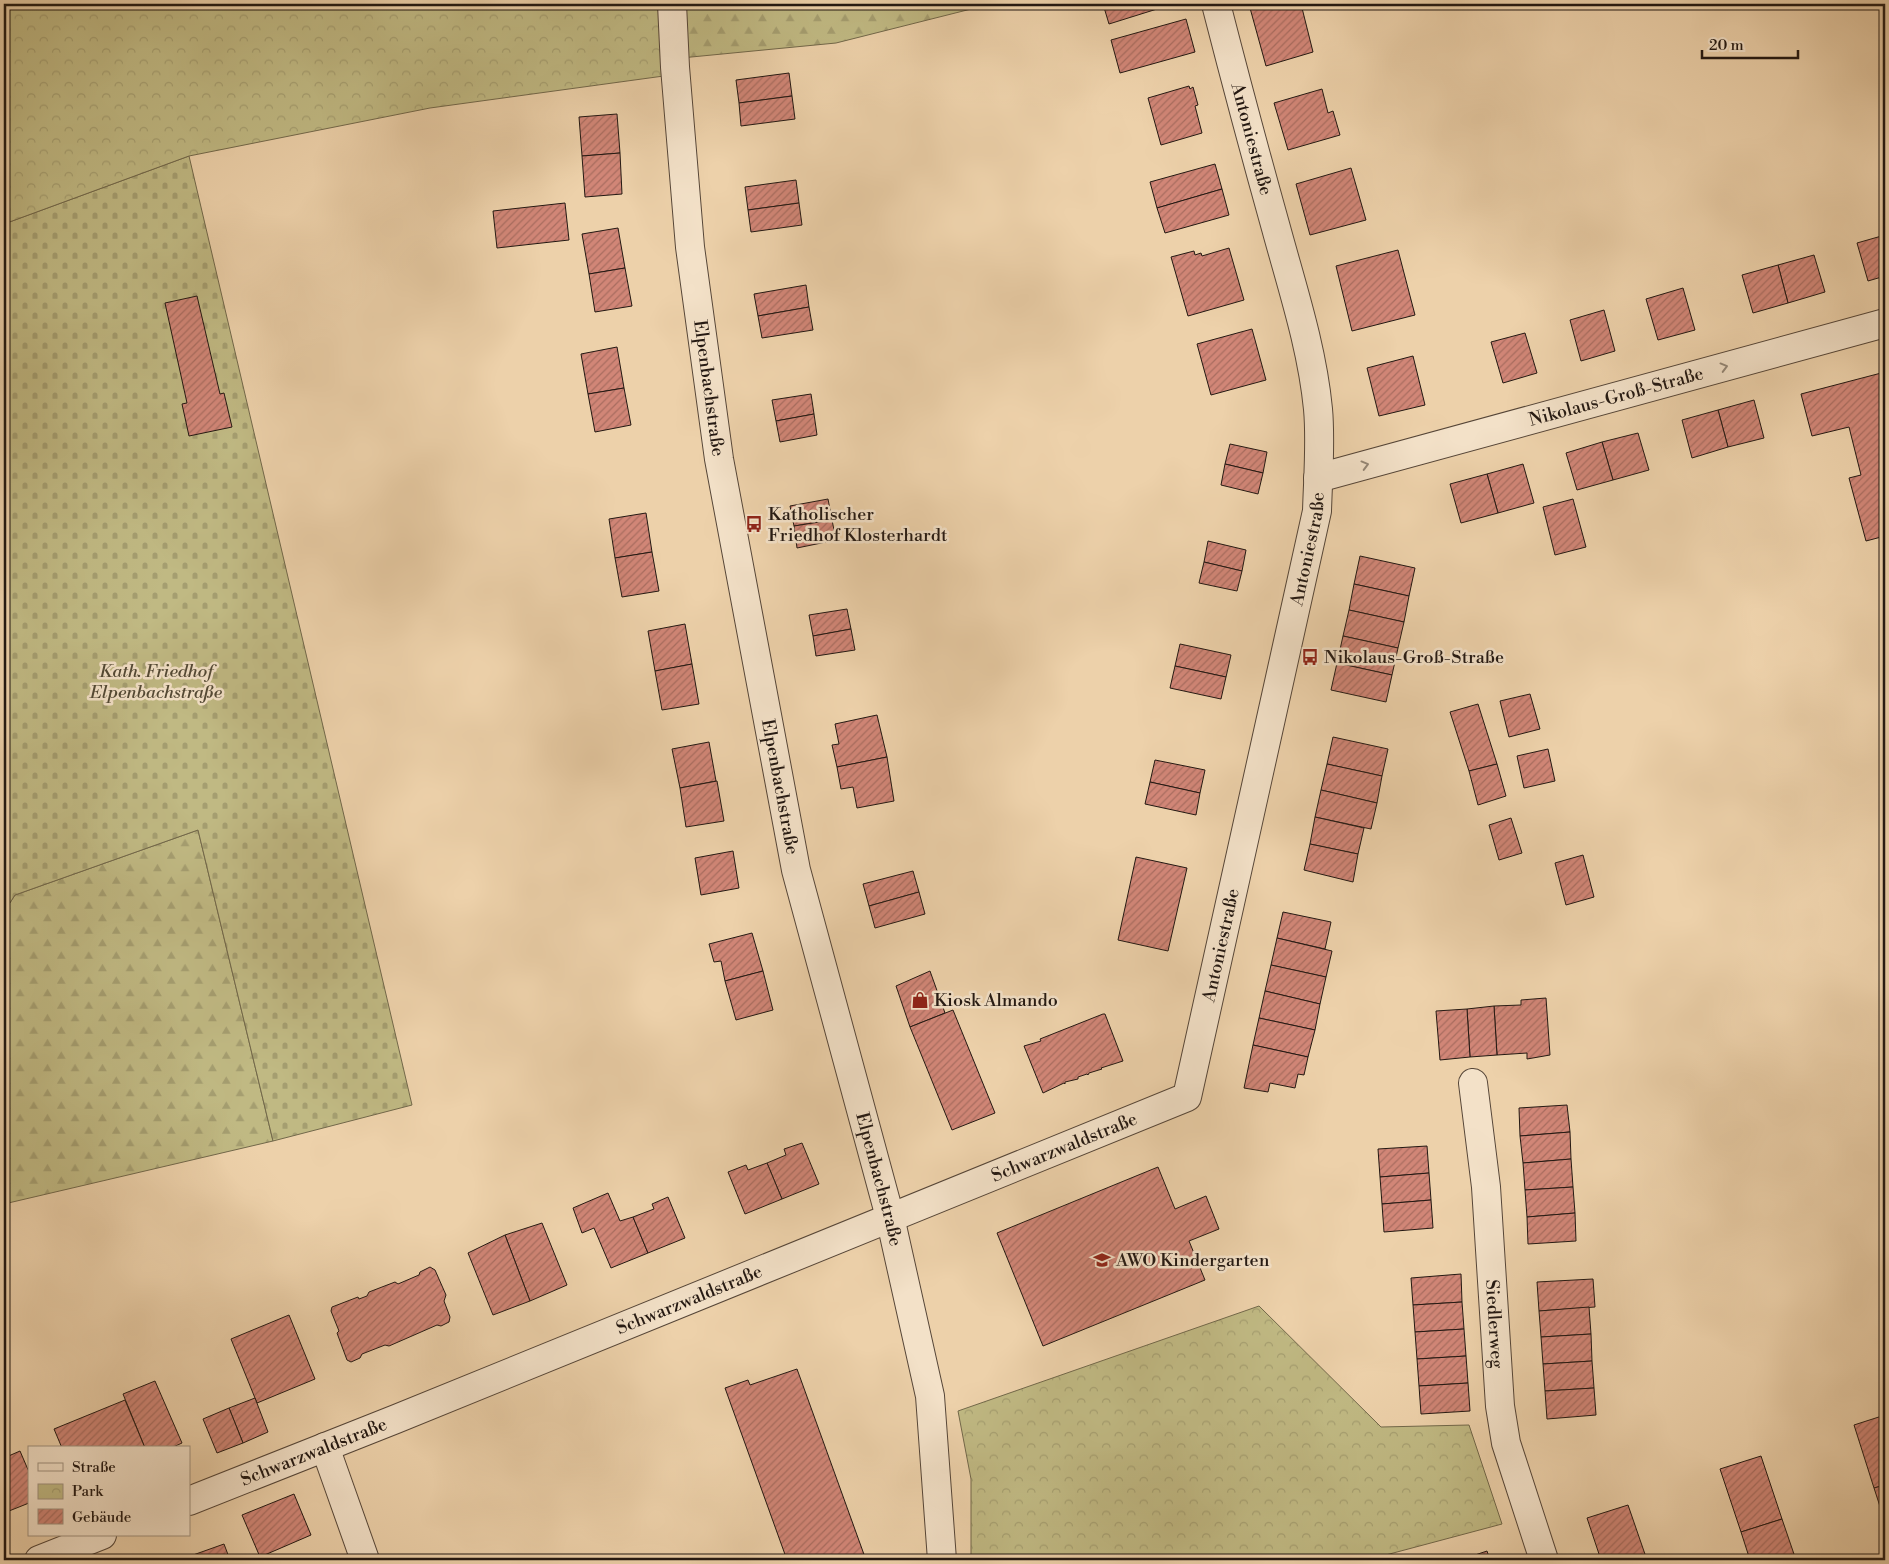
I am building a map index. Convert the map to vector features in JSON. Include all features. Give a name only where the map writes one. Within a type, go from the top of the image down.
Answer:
[{"type":"street","name":"Elpenbachstraße","points":[[672,4],[675,67],[690,247],[721,469],[796,870],[890,1216],[930,1396],[942,1560]]},
{"type":"street","name":"Antoniestraße","points":[[1187,1097],[1317,511],[1320,441],[1314,376],[1304,328],[1216,4]]},
{"type":"street","name":"Nikolaus-Groß-Straße","points":[[1318,478],[1885,323]]},
{"type":"street","name":"Siedlerweg","points":[[1473,1083],[1486,1188],[1500,1406],[1504,1434],[1544,1560]]},
{"type":"street","name":"Schwarzwaldstraße","points":[[190,1501],[1187,1097]]},
{"type":"street","points":[[325,1447],[365,1560]]},
{"type":"street","points":[[39,1560],[99,1536]]},
{"type":"green space","points":[[4,4],[668,4],[671,75],[430,108],[189,156],[4,224]]},
{"type":"green space","points":[[679,4],[991,4],[836,43],[681,58]]},
{"type":"green space","name":"Kath. Friedhof Elpenbachstraße","points":[[189,156],[412,1105],[273,1141],[198,830],[15,895],[4,912],[4,224]]},
{"type":"green space","points":[[198,830],[273,1141],[4,1204],[4,912],[15,895]]},
{"type":"green space","points":[[1259,1306],[1381,1427],[1469,1425],[1502,1524],[1367,1560],[971,1560],[971,1479],[958,1411]]},
{"type":"building","points":[[1103,4],[1173,4],[1109,24]]},
{"type":"building","points":[[1259,4],[1301,4],[1313,52],[1266,66],[1250,8]]},
{"type":"building","points":[[1186,19],[1195,52],[1120,73],[1111,40]]},
{"type":"building","points":[[789,73],[792,96],[739,103],[736,80]]},
{"type":"building","points":[[1189,86],[1190,89],[1193,87],[1198,105],[1195,106],[1202,133],[1161,145],[1148,98]]},
{"type":"building","points":[[1322,89],[1328,113],[1333,111],[1340,135],[1288,150],[1274,103]]},
{"type":"building","points":[[792,96],[795,119],[741,126],[739,103]]},
{"type":"building","points":[[617,114],[620,153],[582,156],[579,117]]},
{"type":"building","points":[[620,153],[622,194],[585,197],[582,156]]},
{"type":"building","points":[[1215,164],[1222,189],[1157,208],[1150,182]]},
{"type":"building","points":[[1351,168],[1366,220],[1310,235],[1296,184]]},
{"type":"building","points":[[796,180],[799,203],[748,210],[745,187]]},
{"type":"building","points":[[1222,189],[1229,215],[1165,233],[1157,208]]},
{"type":"building","points":[[565,203],[569,240],[497,248],[493,211]]},
{"type":"building","points":[[799,203],[802,225],[751,232],[748,210]]},
{"type":"building","points":[[618,228],[625,268],[589,274],[582,234]]},
{"type":"building","points":[[1885,235],[1885,276],[1868,281],[1857,243]]},
{"type":"building","points":[[1229,248],[1244,300],[1188,316],[1171,257],[1194,251],[1195,255],[1201,253],[1202,256]]},
{"type":"building","points":[[1398,250],[1415,315],[1352,331],[1336,266]]},
{"type":"building","points":[[1814,255],[1825,292],[1788,303],[1778,265]]},
{"type":"building","points":[[1778,265],[1788,303],[1753,313],[1742,275]]},
{"type":"building","points":[[625,268],[632,306],[595,312],[589,274]]},
{"type":"building","points":[[806,285],[809,307],[758,316],[754,294]]},
{"type":"building","points":[[1683,288],[1695,330],[1658,340],[1646,299]]},
{"type":"building","points":[[197,296],[220,394],[224,393],[232,427],[189,436],[182,404],[187,403],[165,303]]},
{"type":"building","points":[[809,307],[813,330],[762,338],[758,316]]},
{"type":"building","points":[[1604,310],[1615,351],[1581,361],[1570,320]]},
{"type":"building","points":[[1252,329],[1266,380],[1211,395],[1197,344]]},
{"type":"building","points":[[1525,333],[1537,373],[1503,383],[1491,342]]},
{"type":"building","points":[[617,347],[624,388],[588,394],[581,354]]},
{"type":"building","points":[[1413,356],[1425,405],[1379,416],[1367,368]]},
{"type":"building","points":[[1885,372],[1885,536],[1866,541],[1849,478],[1861,475],[1849,427],[1812,436],[1801,394]]},
{"type":"building","points":[[624,388],[631,425],[595,432],[588,394]]},
{"type":"building","points":[[811,394],[814,414],[776,421],[772,400]]},
{"type":"building","points":[[1754,400],[1764,438],[1728,447],[1718,410]]},
{"type":"building","points":[[1718,410],[1728,447],[1692,458],[1682,420]]},
{"type":"building","points":[[814,414],[817,435],[780,442],[776,421]]},
{"type":"building","points":[[1638,433],[1649,470],[1613,480],[1602,442]]},
{"type":"building","points":[[1602,442],[1613,480],[1577,490],[1566,453]]},
{"type":"building","points":[[1230,444],[1267,452],[1263,473],[1225,464]]},
{"type":"building","points":[[1225,464],[1263,473],[1258,494],[1221,485]]},
{"type":"building","points":[[1523,464],[1534,503],[1498,513],[1487,474]]},
{"type":"building","points":[[1487,474],[1498,513],[1461,523],[1450,484]]},
{"type":"building","points":[[828,499],[832,520],[794,526],[790,506]]},
{"type":"building","points":[[1573,499],[1586,547],[1555,555],[1543,507]]},
{"type":"building","points":[[646,513],[652,552],[615,558],[609,519]]},
{"type":"building","points":[[832,520],[836,540],[797,548],[794,526]]},
{"type":"building","points":[[1208,541],[1246,550],[1242,571],[1204,562]]},
{"type":"building","points":[[652,552],[659,591],[622,597],[615,558]]},
{"type":"building","points":[[1360,556],[1415,568],[1409,596],[1354,584]]},
{"type":"building","points":[[1204,562],[1242,571],[1237,591],[1199,583]]},
{"type":"building","points":[[1354,584],[1409,596],[1404,622],[1349,610]]},
{"type":"building","points":[[847,609],[851,629],[813,636],[809,615]]},
{"type":"building","points":[[1349,610],[1404,622],[1398,648],[1343,636]]},
{"type":"building","points":[[685,624],[692,664],[655,671],[648,631]]},
{"type":"building","points":[[851,629],[855,650],[816,656],[813,636]]},
{"type":"building","points":[[1343,636],[1398,648],[1392,675],[1337,663]]},
{"type":"building","points":[[1180,644],[1231,655],[1226,677],[1175,666]]},
{"type":"building","points":[[1337,663],[1392,675],[1386,702],[1331,690]]},
{"type":"building","points":[[692,664],[699,704],[662,710],[655,671]]},
{"type":"building","points":[[1175,666],[1226,677],[1221,699],[1170,688]]},
{"type":"building","points":[[1530,694],[1540,729],[1509,737],[1500,701]]},
{"type":"building","points":[[1478,704],[1497,764],[1469,771],[1450,712]]},
{"type":"building","points":[[877,715],[887,757],[837,767],[832,745],[839,744],[835,724]]},
{"type":"building","points":[[1333,737],[1388,749],[1382,776],[1327,764]]},
{"type":"building","points":[[709,742],[716,781],[680,788],[672,749]]},
{"type":"building","points":[[1548,749],[1555,781],[1524,788],[1517,756]]},
{"type":"building","points":[[887,757],[894,801],[857,808],[853,787],[841,789],[837,767]]},
{"type":"building","points":[[1155,760],[1205,770],[1200,793],[1150,782]]},
{"type":"building","points":[[1327,764],[1382,776],[1377,803],[1321,790]]},
{"type":"building","points":[[1497,764],[1506,796],[1478,805],[1469,771]]},
{"type":"building","points":[[717,781],[724,821],[686,827],[680,788]]},
{"type":"building","points":[[1150,782],[1200,793],[1196,815],[1145,804]]},
{"type":"building","points":[[1321,790],[1377,803],[1371,829],[1315,817]]},
{"type":"building","points":[[1315,817],[1364,828],[1358,854],[1310,844]]},
{"type":"building","points":[[1511,818],[1522,853],[1499,860],[1489,825]]},
{"type":"building","points":[[1310,844],[1358,854],[1353,882],[1304,870]]},
{"type":"building","points":[[733,851],[739,888],[701,895],[695,858]]},
{"type":"building","points":[[1583,855],[1594,897],[1566,905],[1555,863]]},
{"type":"building","points":[[1136,857],[1187,868],[1168,951],[1118,940]]},
{"type":"building","points":[[913,871],[919,892],[869,906],[863,884]]},
{"type":"building","points":[[919,892],[925,914],[875,928],[869,906]]},
{"type":"building","points":[[1283,912],[1331,922],[1325,949],[1277,938]]},
{"type":"building","points":[[752,933],[763,971],[725,981],[721,961],[714,962],[709,944]]},
{"type":"building","points":[[1277,938],[1332,951],[1326,977],[1271,965]]},
{"type":"building","points":[[1271,965],[1326,977],[1320,1004],[1265,991]]},
{"type":"building","points":[[763,971],[773,1010],[736,1020],[725,981]]},
{"type":"building","name":"Kiosk Almando","points":[[930,971],[945,1013],[910,1027],[896,986]]},
{"type":"building","points":[[1265,991],[1320,1004],[1315,1030],[1259,1018]]},
{"type":"building","points":[[1546,998],[1550,1055],[1527,1059],[1527,1053],[1497,1055],[1494,1006],[1521,1005],[1521,1000]]},
{"type":"building","points":[[1494,1006],[1497,1055],[1470,1057],[1467,1009]]},
{"type":"building","points":[[1467,1009],[1470,1057],[1440,1060],[1436,1011]]},
{"type":"building","points":[[953,1010],[995,1113],[952,1130],[910,1027]]},
{"type":"building","points":[[1105,1014],[1123,1061],[1078,1077],[1078,1079],[1065,1082],[1065,1084],[1043,1093],[1024,1046],[1041,1041],[1040,1039]]},
{"type":"building","points":[[1259,1018],[1315,1030],[1308,1057],[1253,1045]]},
{"type":"building","points":[[1253,1045],[1308,1057],[1304,1075],[1298,1074],[1295,1088],[1270,1083],[1268,1092],[1244,1088]]},
{"type":"building","points":[[1567,1105],[1570,1132],[1520,1136],[1519,1108]]},
{"type":"building","points":[[1570,1132],[1571,1159],[1523,1163],[1520,1136]]},
{"type":"building","points":[[802,1143],[819,1184],[782,1199],[767,1163],[786,1155],[784,1149]]},
{"type":"building","points":[[1427,1146],[1429,1173],[1380,1177],[1378,1149]]},
{"type":"building","points":[[1571,1159],[1573,1187],[1525,1190],[1523,1163]]},
{"type":"building","points":[[767,1163],[782,1199],[745,1214],[728,1172],[746,1165],[748,1170]]},
{"type":"building","name":"AWO Kindergarten","points":[[1158,1167],[1175,1209],[1206,1196],[1219,1229],[1189,1241],[1205,1280],[1043,1346],[997,1233]]},
{"type":"building","points":[[1429,1173],[1431,1200],[1382,1204],[1380,1177]]},
{"type":"building","points":[[1573,1187],[1575,1213],[1527,1217],[1525,1190]]},
{"type":"building","points":[[608,1193],[620,1221],[633,1217],[648,1253],[611,1268],[594,1228],[582,1233],[573,1208]]},
{"type":"building","points":[[668,1197],[685,1238],[648,1253],[633,1217],[654,1209],[652,1204]]},
{"type":"building","points":[[1431,1200],[1433,1228],[1384,1232],[1382,1204]]},
{"type":"building","points":[[1575,1213],[1576,1241],[1528,1244],[1527,1217]]},
{"type":"building","points":[[542,1223],[567,1285],[530,1301],[505,1235]]},
{"type":"building","points":[[505,1235],[530,1301],[493,1315],[468,1253]]},
{"type":"building","points":[[430,1267],[435,1270],[446,1295],[444,1301],[450,1317],[449,1322],[441,1326],[437,1325],[389,1346],[385,1345],[362,1354],[360,1358],[351,1362],[347,1360],[337,1333],[339,1331],[331,1311],[332,1307],[358,1297],[359,1299],[367,1296],[369,1292],[395,1282],[398,1284],[419,1275],[420,1272]]},
{"type":"building","points":[[1461,1274],[1462,1302],[1413,1305],[1411,1278]]},
{"type":"building","points":[[1593,1279],[1595,1307],[1539,1311],[1537,1282]]},
{"type":"building","points":[[1462,1302],[1464,1329],[1415,1332],[1413,1305]]},
{"type":"building","points":[[1589,1307],[1591,1334],[1541,1337],[1539,1311]]},
{"type":"building","points":[[289,1315],[315,1379],[257,1403],[231,1339]]},
{"type":"building","points":[[1464,1329],[1466,1356],[1417,1359],[1415,1332]]},
{"type":"building","points":[[1591,1334],[1592,1361],[1543,1364],[1541,1337]]},
{"type":"building","points":[[1466,1356],[1468,1383],[1419,1386],[1417,1359]]},
{"type":"building","points":[[1592,1361],[1594,1388],[1545,1391],[1543,1364]]},
{"type":"building","points":[[797,1369],[866,1560],[787,1560],[725,1388],[748,1380],[750,1385]]},
{"type":"building","points":[[155,1381],[182,1443],[175,1446],[144,1446],[123,1394]]},
{"type":"building","points":[[1468,1383],[1470,1411],[1421,1414],[1419,1386]]},
{"type":"building","points":[[1594,1388],[1596,1415],[1547,1419],[1545,1391]]},
{"type":"building","points":[[255,1398],[268,1432],[243,1443],[229,1408]]},
{"type":"building","points":[[125,1400],[144,1446],[61,1446],[54,1429]]},
{"type":"building","points":[[229,1408],[243,1443],[217,1453],[203,1419]]},
{"type":"building","points":[[1885,1415],[1885,1485],[1874,1488],[1854,1425]]},
{"type":"building","points":[[20,1451],[28,1470],[28,1503],[4,1513],[4,1458]]},
{"type":"building","points":[[1761,1456],[1782,1519],[1741,1532],[1720,1469]]},
{"type":"building","points":[[1885,1485],[1885,1522],[1874,1488]]},
{"type":"building","points":[[294,1494],[311,1535],[260,1557],[242,1515]]},
{"type":"building","points":[[1628,1505],[1647,1560],[1601,1560],[1587,1518]]},
{"type":"building","points":[[1782,1519],[1796,1560],[1750,1560],[1741,1532]]},
{"type":"building","points":[[224,1544],[230,1560],[179,1560]]},
{"type":"building","points":[[1487,1551],[1490,1560],[1460,1560]]},
{"type":"place","name":"Katholischer Friedhof Klosterhardt","points":[[754,524]]},
{"type":"place","name":"Nikolaus-Groß-Straße","points":[[1310,657]]},
{"type":"place","name":"Kiosk Almando","points":[[920,1000]]},
{"type":"place","name":"AWO Kindergarten","points":[[1102,1260]]}]
